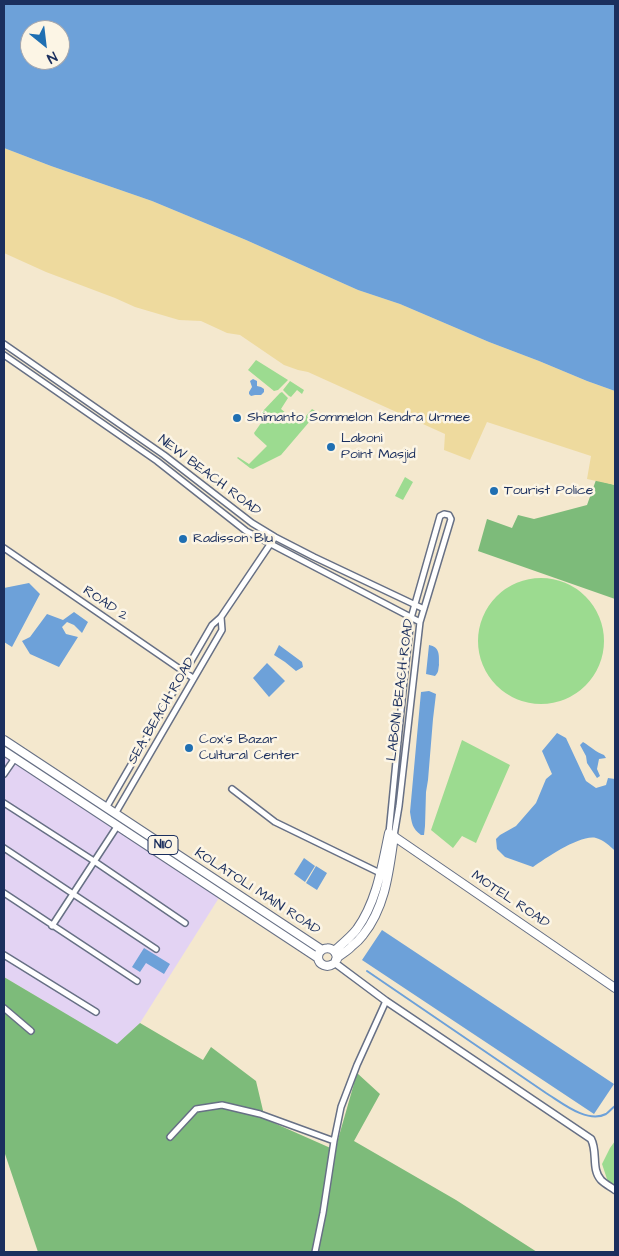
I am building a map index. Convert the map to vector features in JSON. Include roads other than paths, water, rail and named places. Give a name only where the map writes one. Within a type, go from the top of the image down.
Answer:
[{"type":"highway","name":"KOLATOLI MAIN ROAD","points":[[4,740],[320,954]]},
{"type":"highway","name":"KOLATOLI MAIN ROAD","points":[[4,751],[118,826],[245,904]]},
{"type":"highway","name":"LABONI BEACH ROAD","points":[[334,951],[356,931],[374,898],[392,834]]},
{"type":"highway","name":"LABONI BEACH ROAD","points":[[336,961],[364,933],[373,920],[382,900],[388,875],[392,834]]},
{"type":"highway","name":"MOTEL ROAD","points":[[392,834],[615,988]]},
{"type":"highway","points":[[326,948],[334,951],[336,961],[331,966],[322,965],[320,954],[326,948]]},
{"type":"street","name":"NEW BEACH ROAD","points":[[4,344],[164,455],[252,523],[314,557],[424,609]]},
{"type":"street","name":"NEW BEACH ROAD","points":[[4,355],[158,461],[246,531],[420,622]]},
{"type":"street","points":[[118,434],[122,427]]},
{"type":"street","points":[[192,489],[198,482]]},
{"type":"street","name":"LABONI BEACH ROAD","points":[[444,514],[449,515],[451,519],[420,622],[399,806],[392,834],[404,680],[411,618],[440,516],[444,514]]},
{"type":"street","name":"SEA BEACH ROAD","points":[[106,808],[212,625],[221,617],[275,537]]},
{"type":"street","name":"ROAD 2","points":[[4,548],[193,678]]},
{"type":"street","name":"SEA BEACH ROAD","points":[[115,814],[222,630],[221,617]]},
{"type":"street","points":[[146,739],[156,744]]},
{"type":"street","points":[[4,774],[15,758]]},
{"type":"street","points":[[232,789],[276,822],[380,873]]},
{"type":"street","points":[[4,803],[185,923]]},
{"type":"street","points":[[52,926],[118,826]]},
{"type":"street","points":[[4,848],[156,949]]},
{"type":"street","points":[[4,893],[137,981]]},
{"type":"street","points":[[4,955],[96,1012]]},
{"type":"street","points":[[336,961],[386,1001],[591,1140],[594,1145],[598,1174],[601,1179],[615,1190]]},
{"type":"street","points":[[314,1252],[323,1213],[341,1108],[386,1001]]},
{"type":"street","points":[[4,1008],[31,1031]]},
{"type":"street","points":[[170,1137],[196,1109],[222,1105],[260,1114],[334,1141]]},
{"type":"water","points":[[4,4],[615,4],[615,391],[489,342],[400,304],[358,290],[152,201],[4,148]]},
{"type":"water","points":[[253,379],[257,381],[257,386],[264,389],[261,395],[251,396],[249,394],[252,387],[250,381]]},
{"type":"water","points":[[29,583],[40,594],[12,647],[4,642],[4,588]]},
{"type":"water","points":[[74,612],[88,622],[82,633],[74,625],[67,622],[62,627],[66,634],[78,637],[59,667],[30,654],[22,641],[30,637],[47,614],[63,620]]},
{"type":"water","points":[[279,645],[302,662],[303,667],[296,671],[274,655]]},
{"type":"water","points":[[429,645],[437,650],[439,655],[439,665],[435,676],[426,674]]},
{"type":"water","points":[[267,663],[285,681],[269,697],[253,678]]},
{"type":"water","points":[[429,691],[436,694],[426,792],[425,826],[424,835],[421,835],[413,825],[410,812],[421,692]]},
{"type":"water","points":[[557,733],[566,738],[586,781],[596,788],[606,785],[608,778],[615,779],[615,851],[602,840],[590,838],[573,843],[533,867],[505,857],[497,849],[496,839],[516,826],[536,803],[546,779],[552,774],[542,751]]},
{"type":"water","points":[[583,742],[606,758],[599,759],[597,769],[600,776],[597,778],[587,763],[586,756],[580,745]]},
{"type":"water","points":[[304,858],[315,866],[305,882],[294,874]]},
{"type":"water","points":[[316,866],[327,873],[317,890],[306,883]]},
{"type":"water","points":[[382,930],[614,1084],[594,1114],[362,960]]},
{"type":"water","points":[[144,948],[170,964],[164,974],[146,963],[140,972],[132,967]]},
{"type":"waterway","points":[[367,971],[574,1111],[591,1116],[599,1116],[606,1114],[615,1106]]},
{"type":"place","name":"Shimanto Sommelon Kendra Urmee","points":[[237,418]]},
{"type":"place","name":"Laboni Point Masjid","points":[[331,447]]},
{"type":"place","name":"Tourist Police","points":[[494,491]]},
{"type":"place","name":"Radisson Blu","points":[[183,539]]},
{"type":"place","name":"Cox's Bazar Cultural Center","points":[[189,748]]}]
